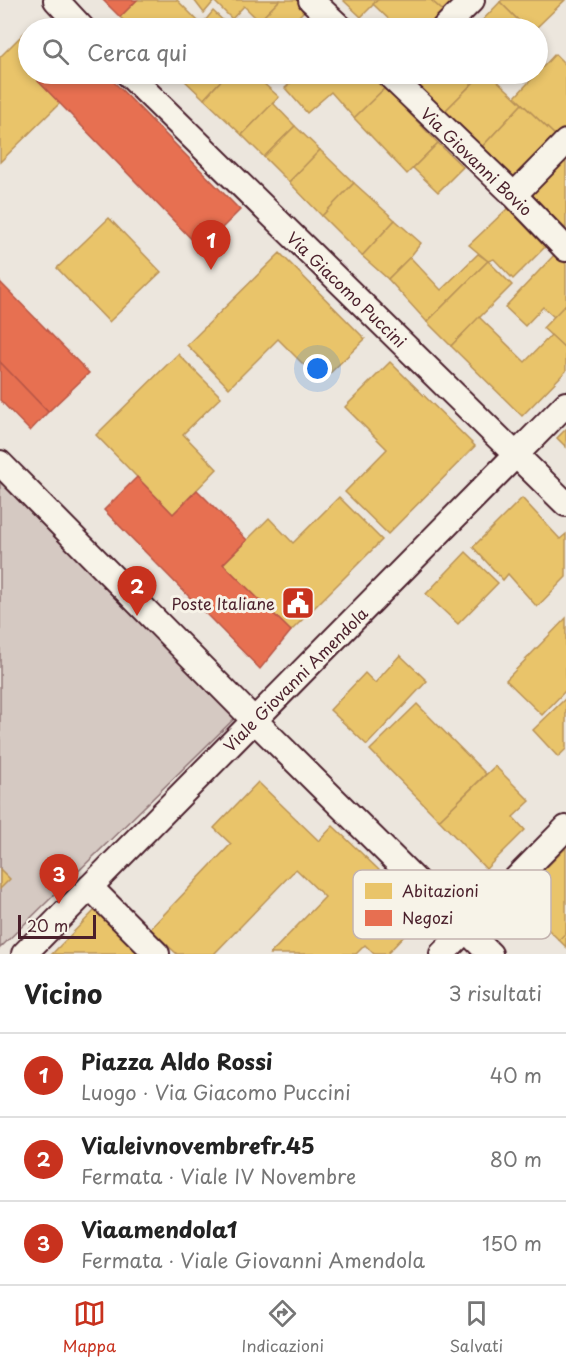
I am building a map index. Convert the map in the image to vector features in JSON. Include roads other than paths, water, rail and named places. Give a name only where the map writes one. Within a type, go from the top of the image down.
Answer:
[{"type":"street","points":[[56,0],[73,18]]},
{"type":"street","points":[[311,0],[330,18]]},
{"type":"street","points":[[454,18],[472,0]]},
{"type":"street","name":"Via Giacomo Puccini","points":[[138,84],[566,504]]},
{"type":"street","name":"Via Giovanni Bovio","points":[[402,84],[566,249]]},
{"type":"street","points":[[514,195],[566,142]]},
{"type":"street","name":"Viale Giovanni Amendola","points":[[24,954],[566,404]]},
{"type":"street","points":[[0,464],[405,870]]},
{"type":"street","points":[[524,870],[566,828]]},
{"type":"street","points":[[90,887],[157,954]]},
{"type":"street","points":[[442,954],[456,939]]},
{"type":"street","points":[[474,939],[490,954]]},
{"type":"place","name":"Piazza Aldo Rossi","points":[[211,270]]},
{"type":"place","name":"Poste Italiane","points":[[298,603]]},
{"type":"place","name":"Vialeivnovembrefr.45","points":[[137,616]]},
{"type":"place","name":"Viaamendola1","points":[[59,904]]}]
